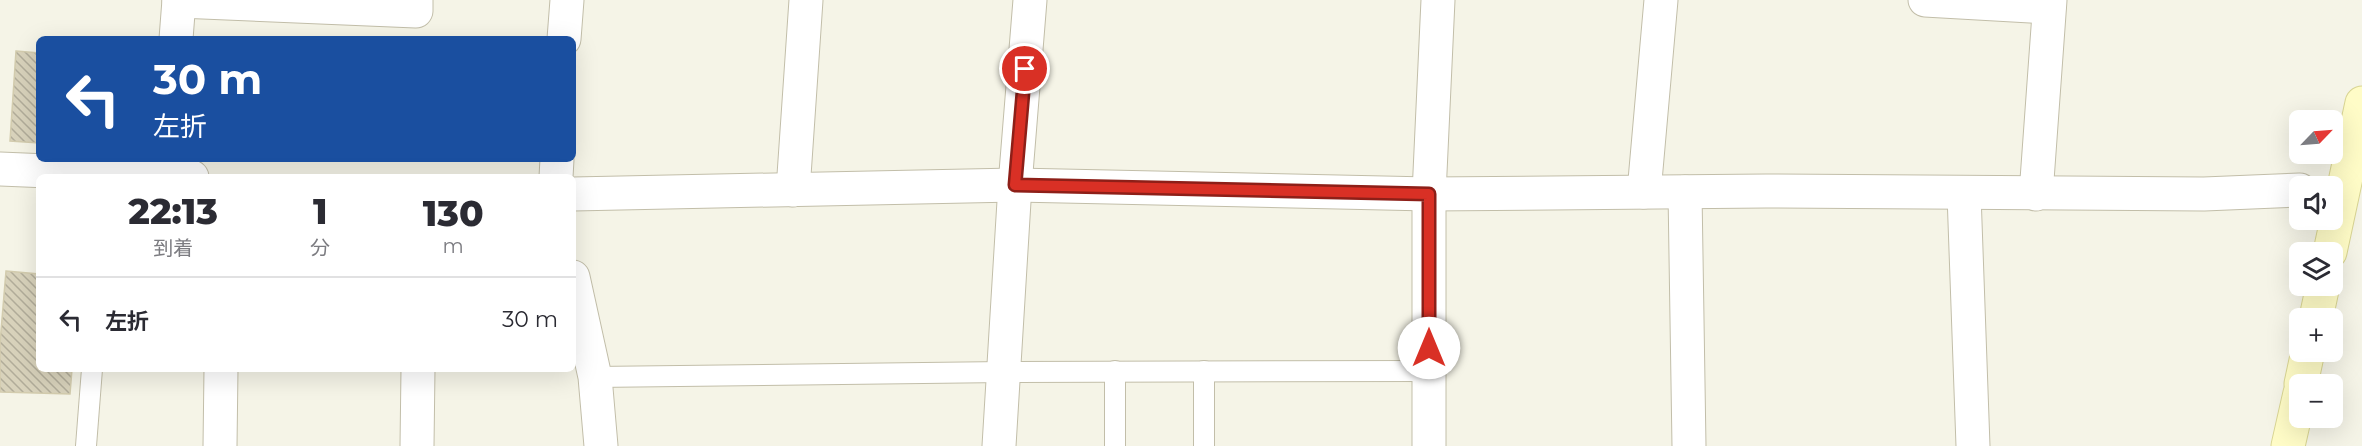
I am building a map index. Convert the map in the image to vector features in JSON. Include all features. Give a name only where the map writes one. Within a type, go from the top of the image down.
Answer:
[{"type":"main road","points":[[2341,176],[2362,103]]},
{"type":"main road","points":[[2288,446],[2292,428]]},
{"type":"street","points":[[176,36],[179,1],[416,11],[416,0]]},
{"type":"street","points":[[564,36],[567,0]]},
{"type":"street","points":[[793,190],[806,0]]},
{"type":"street","points":[[999,446],[1015,185],[1030,0]]},
{"type":"street","points":[[1429,446],[1429,194],[1438,0]]},
{"type":"street","points":[[1644,192],[1661,0]]},
{"type":"street","points":[[1925,0],[2050,4],[2036,194]]},
{"type":"street","points":[[0,169],[88,174]]},
{"type":"street","points":[[119,174],[174,170]]},
{"type":"street","points":[[576,194],[1015,185],[1429,194],[1644,192],[2204,194],[2289,190]]},
{"type":"street","points":[[1685,192],[1689,446]]},
{"type":"street","points":[[1964,194],[1973,446]]},
{"type":"street","points":[[576,291],[595,377],[601,446]]},
{"type":"street","points":[[220,446],[221,372]]},
{"type":"street","points":[[417,446],[418,372]]},
{"type":"lane","points":[[1115,371],[1115,446]]},
{"type":"lane","points":[[595,377],[1115,371],[1429,371]]},
{"type":"lane","points":[[1204,371],[1204,446]]},
{"type":"lane","points":[[86,446],[92,372]]},
{"type":"building","points":[[16,51],[36,53],[36,143],[10,141]]},
{"type":"building","points":[[6,271],[36,274],[36,372],[72,372],[70,394],[0,392],[0,343]]},
{"type":"route","points":[[1025,69],[1015,185],[1429,194],[1429,348]]}]
